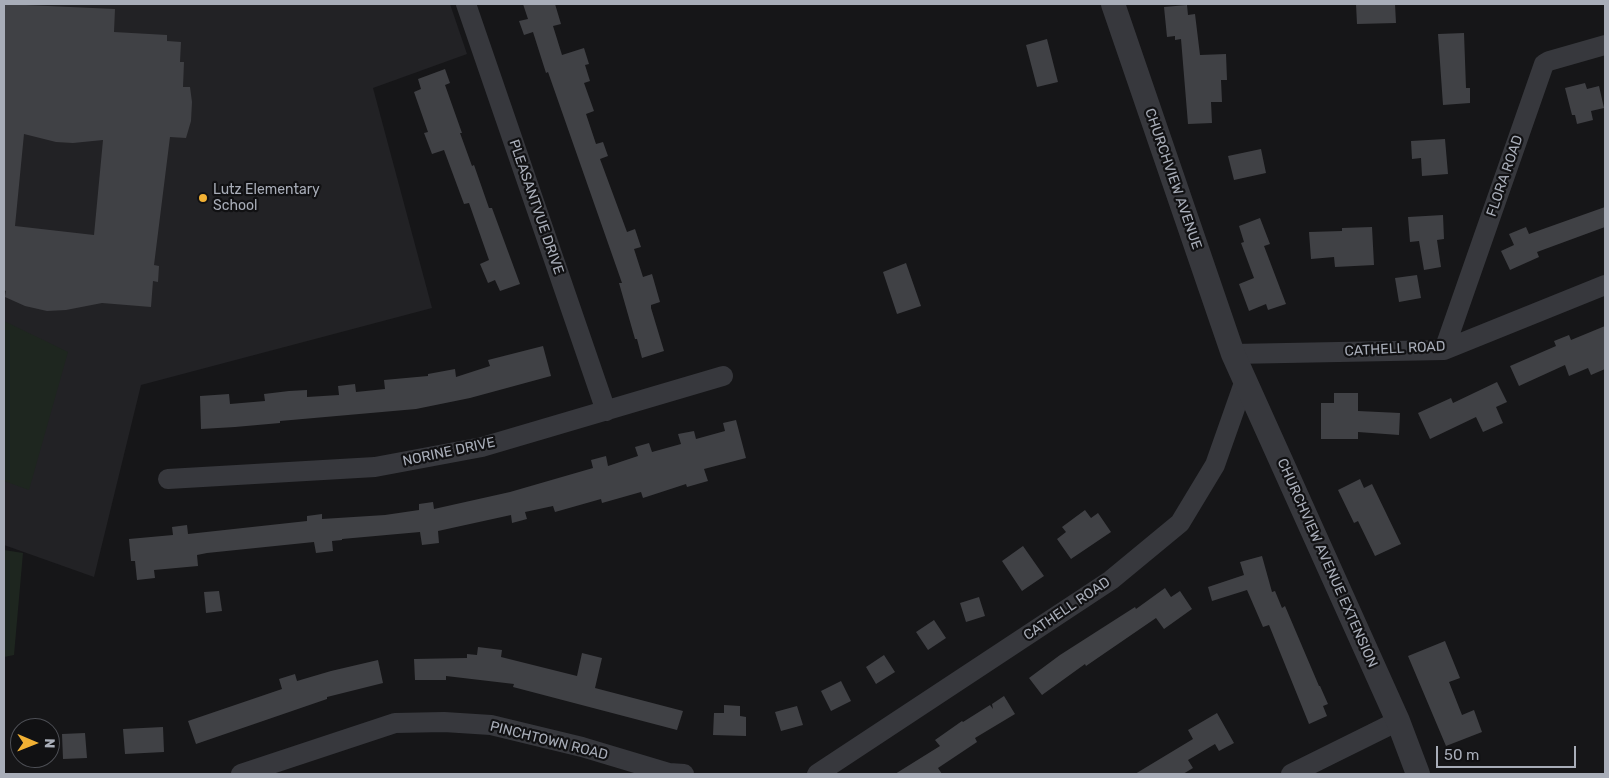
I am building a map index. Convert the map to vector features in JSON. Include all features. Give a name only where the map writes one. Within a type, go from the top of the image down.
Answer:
[{"type":"street","name":"PLEASANTVUE DRIVE","points":[[466,4],[606,411]]},
{"type":"street","name":"CHURCHVIEW AVENUE","points":[[1113,4],[1233,354]]},
{"type":"street","name":"FLORA ROAD","points":[[1444,350],[1544,64],[1605,45]]},
{"type":"street","name":"CATHELL ROAD","points":[[1233,354],[1444,350],[1605,285]]},
{"type":"street","name":"CHURCHVIEW AVENUE EXTENSION","points":[[1233,354],[1398,720],[1418,774]]},
{"type":"street","name":"NORINE DRIVE","points":[[168,479],[375,467],[482,447],[722,376]]},
{"type":"street","name":"CATHELL ROAD","points":[[815,774],[1111,580],[1180,522],[1215,465],[1245,380]]},
{"type":"street","points":[[1291,774],[1398,720]]},
{"type":"street","name":"PINCHTOWN ROAD","points":[[241,774],[395,723],[444,722],[491,725],[582,747],[669,773],[684,774]]},
{"type":"shaded area","name":"Lutz Elementary School","points":[[4,4],[450,4],[467,54],[373,88],[432,308],[141,385],[94,577],[4,545]]},
{"type":"shaded area","points":[[4,321],[68,352],[29,490],[4,481]]},
{"type":"shaded area","points":[[4,550],[23,553],[14,655],[4,657]]},
{"type":"building","points":[[4,4],[115,9],[114,32],[167,35],[167,41],[181,42],[180,62],[184,62],[183,87],[190,87],[192,102],[191,121],[186,138],[170,137],[154,265],[159,266],[158,282],[153,281],[151,307],[102,303],[66,310],[47,311],[25,306],[5,297],[6,291],[4,290]],"holes":[[[24,134],[56,142],[73,143],[103,140],[94,235],[15,226]]]},
{"type":"building","points":[[523,4],[555,4],[561,24],[553,26],[562,55],[584,48],[589,64],[585,65],[590,81],[584,83],[594,111],[586,114],[596,144],[603,142],[608,156],[600,159],[627,232],[635,229],[641,247],[634,249],[643,277],[652,274],[660,302],[651,305],[651,308],[664,351],[642,358],[619,283],[622,283],[548,72],[546,73],[533,32],[524,35],[519,21],[528,19]]},
{"type":"building","points":[[1356,4],[1395,4],[1396,23],[1357,24]]},
{"type":"building","points":[[1187,5],[1188,15],[1195,14],[1200,55],[1226,54],[1227,80],[1221,80],[1222,102],[1211,102],[1212,123],[1188,124],[1181,39],[1175,40],[1175,36],[1167,37],[1164,7]]},
{"type":"building","points":[[1464,33],[1466,88],[1470,88],[1470,103],[1443,105],[1438,34]]},
{"type":"building","points":[[1047,39],[1058,82],[1037,87],[1026,45]]},
{"type":"building","points":[[445,69],[450,83],[445,85],[462,133],[460,133],[472,166],[474,165],[489,208],[492,208],[520,284],[500,291],[495,280],[488,283],[480,264],[489,260],[469,203],[464,204],[444,150],[432,154],[424,133],[428,132],[414,92],[421,89],[418,79]]},
{"type":"building","points":[[1585,83],[1587,89],[1599,86],[1604,108],[1591,111],[1593,120],[1577,124],[1575,115],[1572,115],[1565,88]]},
{"type":"building","points":[[1445,139],[1448,174],[1422,176],[1421,158],[1412,159],[1411,141]]},
{"type":"building","points":[[1261,149],[1266,173],[1234,180],[1228,156]]},
{"type":"building","points":[[1605,207],[1605,227],[1537,252],[1539,257],[1510,270],[1501,251],[1514,245],[1509,234],[1526,227],[1529,234]]},
{"type":"building","points":[[1443,215],[1444,239],[1437,240],[1441,267],[1424,270],[1419,241],[1410,242],[1408,217]]},
{"type":"building","points":[[1260,218],[1270,244],[1264,246],[1286,304],[1268,310],[1266,304],[1249,311],[1239,284],[1254,278],[1241,243],[1244,242],[1239,226]]},
{"type":"building","points":[[1372,227],[1374,265],[1335,267],[1334,257],[1311,259],[1309,232],[1342,231],[1342,228]]},
{"type":"building","points":[[906,263],[921,306],[897,314],[883,272]]},
{"type":"building","points":[[1417,275],[1421,298],[1399,302],[1395,278]]},
{"type":"building","points":[[1605,326],[1605,369],[1591,375],[1588,368],[1569,376],[1565,365],[1519,386],[1510,366],[1556,346],[1554,341],[1569,335],[1571,340]]},
{"type":"building","points":[[543,346],[551,376],[470,398],[416,409],[201,429],[200,396],[229,394],[230,404],[265,401],[264,394],[289,391],[307,390],[307,397],[339,395],[338,386],[355,384],[356,392],[385,389],[384,380],[428,376],[428,374],[455,369],[456,377],[490,366],[488,360]]},
{"type":"building","points":[[1497,382],[1507,402],[1496,407],[1503,423],[1483,432],[1476,417],[1430,439],[1418,413],[1451,398],[1453,403]]},
{"type":"building","points":[[1334,393],[1358,393],[1358,411],[1400,413],[1399,435],[1358,432],[1358,439],[1321,439],[1321,403],[1334,403]]},
{"type":"building","points":[[736,420],[746,458],[704,469],[708,481],[687,487],[686,484],[643,498],[641,492],[602,503],[601,499],[555,512],[553,506],[525,512],[527,519],[512,523],[511,515],[438,531],[439,543],[422,545],[420,532],[332,541],[333,551],[316,553],[314,542],[207,553],[197,555],[198,566],[154,570],[155,578],[137,580],[135,561],[131,561],[129,539],[173,535],[172,527],[187,525],[188,534],[307,521],[307,516],[322,514],[322,519],[385,515],[419,510],[419,504],[433,502],[434,509],[510,492],[593,468],[591,460],[606,456],[608,466],[638,456],[635,447],[649,443],[652,452],[681,444],[678,434],[694,431],[696,439],[725,431],[723,423]]},
{"type":"building","points":[[1360,479],[1364,488],[1372,484],[1401,544],[1375,556],[1358,521],[1354,523],[1338,490]]},
{"type":"building","points":[[1085,510],[1091,518],[1098,513],[1111,532],[1071,559],[1057,539],[1066,532],[1062,527]]},
{"type":"building","points":[[1023,546],[1044,576],[1022,591],[1002,561]]},
{"type":"building","points":[[1262,556],[1272,592],[1275,591],[1282,608],[1285,606],[1328,704],[1323,706],[1327,716],[1309,724],[1269,625],[1263,627],[1247,590],[1212,601],[1208,587],[1244,575],[1240,562]]},
{"type":"building","points":[[1165,588],[1171,597],[1180,591],[1192,609],[1164,629],[1156,618],[1086,666],[1085,664],[1042,695],[1029,678],[1060,655],[1135,607],[1136,609]]},
{"type":"building","points":[[219,591],[222,611],[206,613],[204,592]]},
{"type":"building","points":[[979,597],[985,616],[966,622],[960,603]]},
{"type":"building","points":[[934,620],[946,638],[928,650],[916,632]]},
{"type":"building","points":[[1445,641],[1460,678],[1449,682],[1462,715],[1474,710],[1482,732],[1446,746],[1408,656]]},
{"type":"building","points":[[478,647],[502,650],[501,657],[577,676],[582,653],[602,658],[595,688],[683,711],[677,730],[513,687],[514,684],[446,676],[446,680],[415,680],[414,659],[467,658],[467,654],[477,655]]},
{"type":"building","points":[[884,655],[895,672],[876,684],[866,667]]},
{"type":"building","points":[[378,660],[383,683],[327,697],[327,699],[196,744],[188,721],[282,689],[279,679],[295,674],[297,681]]},
{"type":"building","points":[[841,681],[851,701],[831,711],[821,691]]},
{"type":"building","points":[[1004,696],[1015,714],[975,738],[977,742],[938,768],[942,774],[895,774],[940,746],[935,740],[962,721],[990,705],[993,709],[992,704]]},
{"type":"building","points":[[724,705],[740,706],[740,716],[746,717],[746,736],[713,735],[714,713],[724,713]]},
{"type":"building","points":[[797,706],[803,725],[781,731],[775,712]]},
{"type":"building","points":[[1217,713],[1234,743],[1219,751],[1215,744],[1188,760],[1193,768],[1183,774],[1135,774],[1193,739],[1188,730]]},
{"type":"building","points":[[163,727],[164,752],[125,754],[123,729]]},
{"type":"building","points":[[85,733],[87,758],[63,759],[62,734]]},
{"type":"place","name":"Lutz Elementary School","points":[[203,198]]}]
